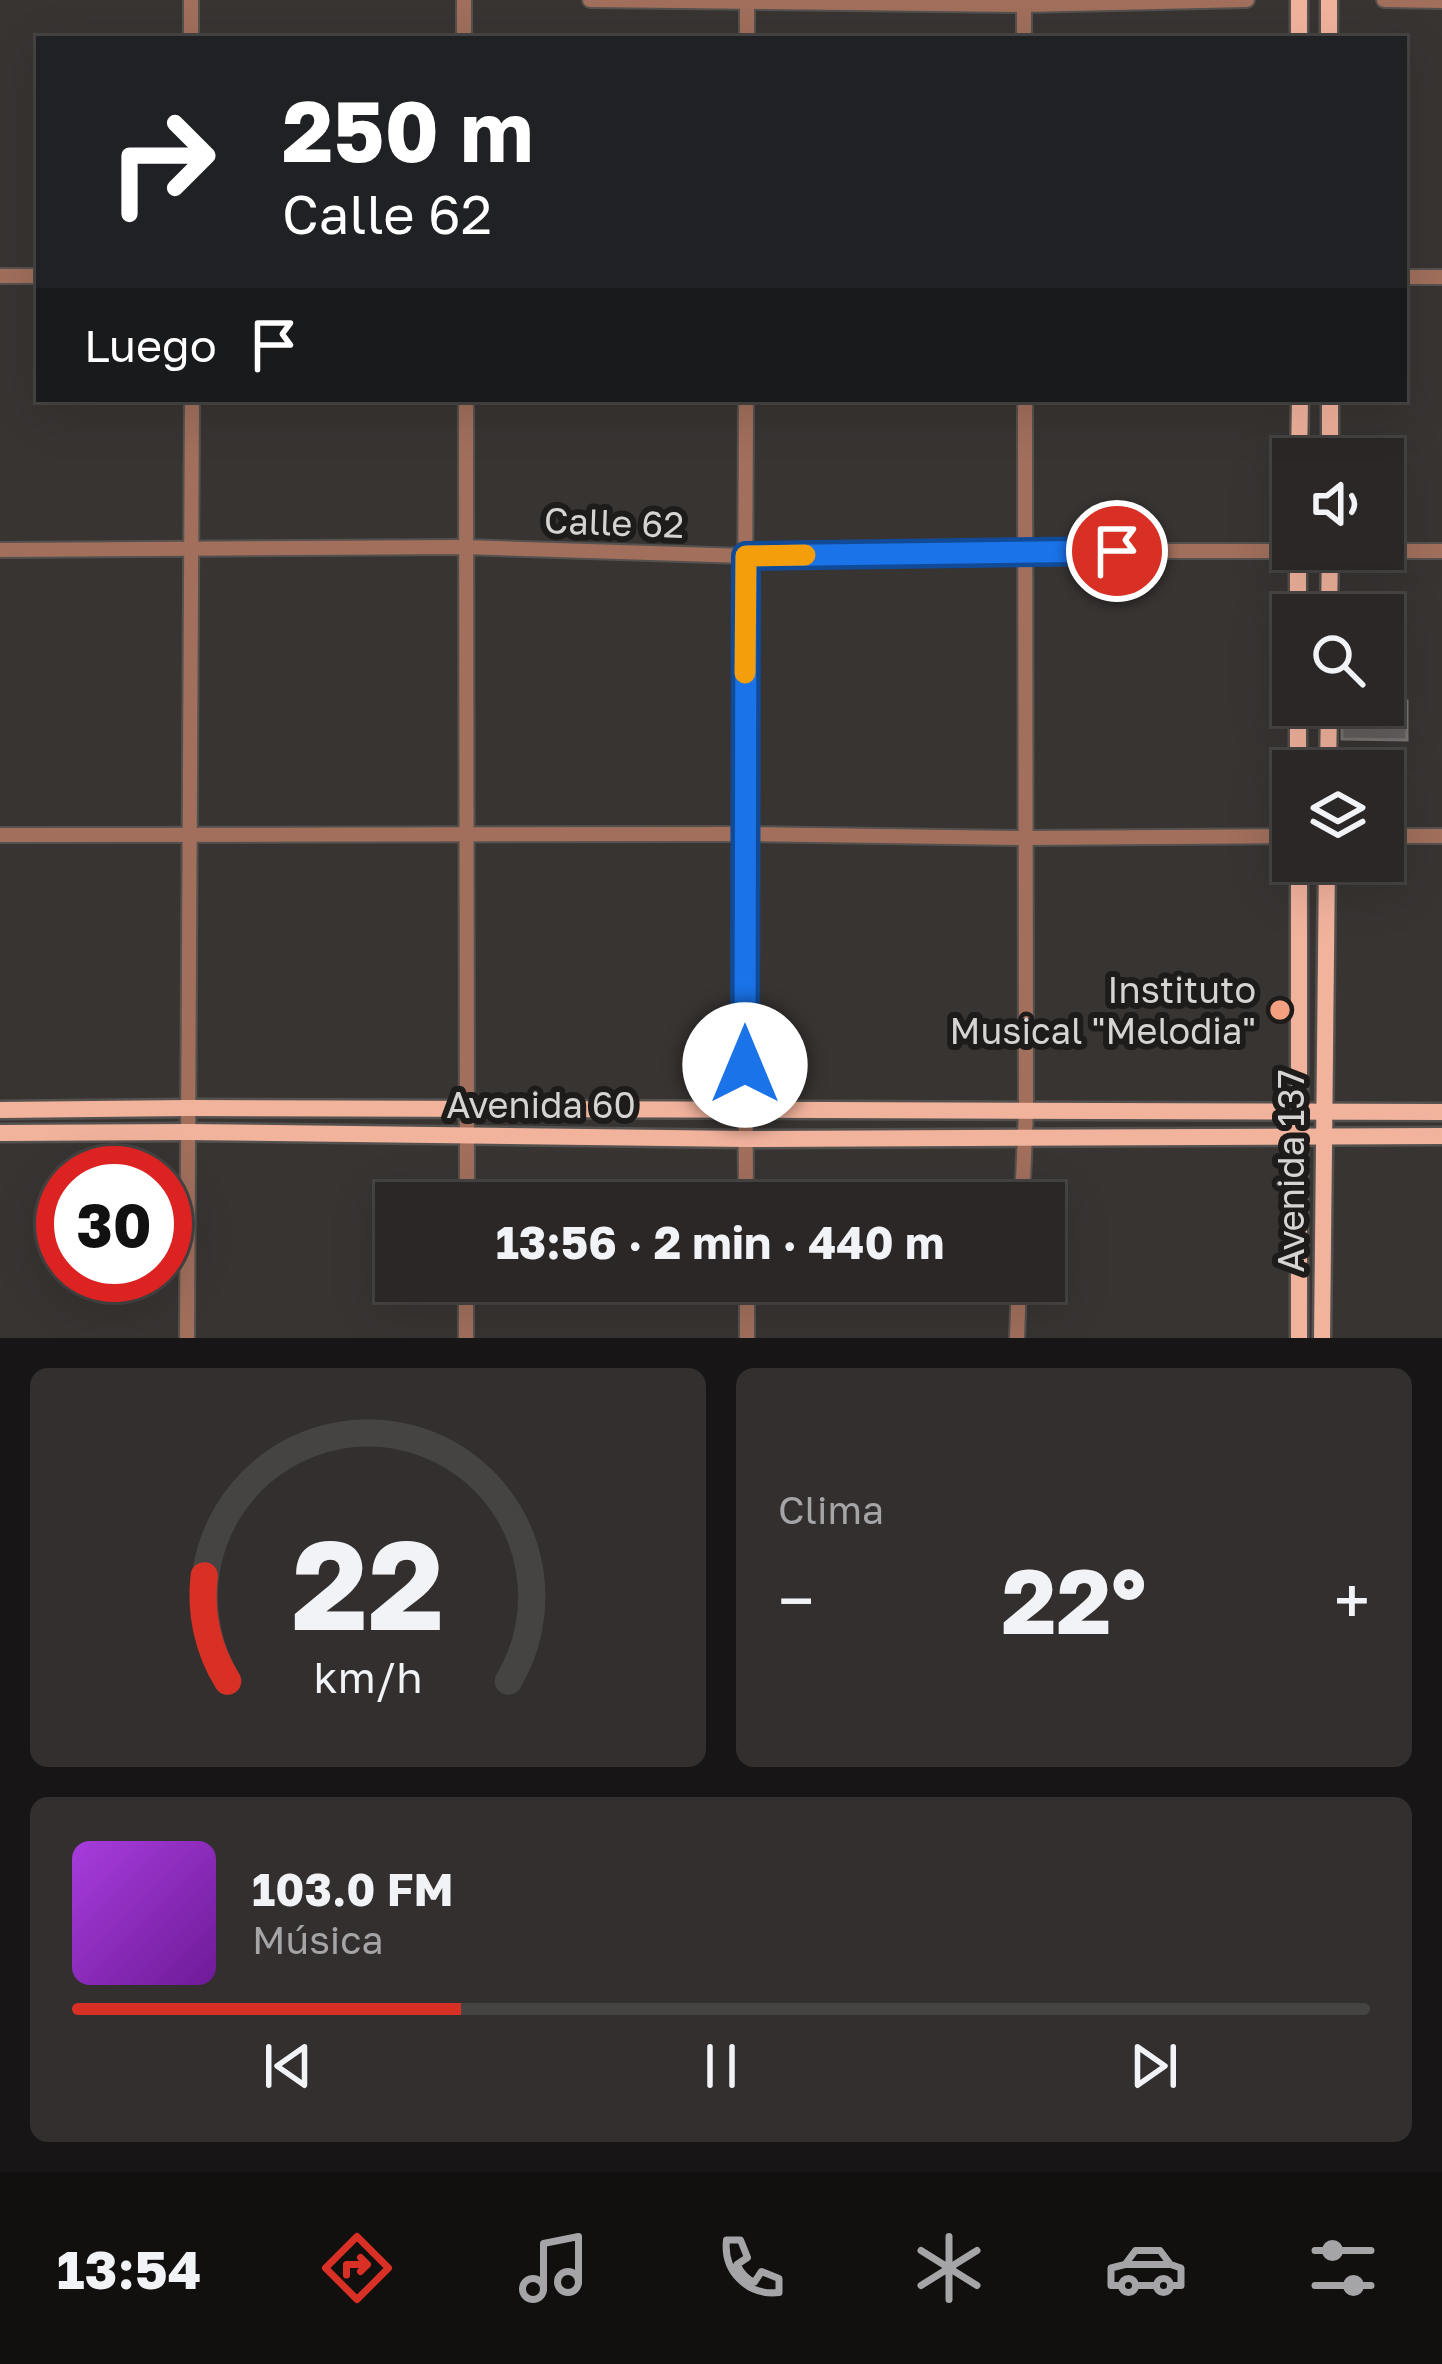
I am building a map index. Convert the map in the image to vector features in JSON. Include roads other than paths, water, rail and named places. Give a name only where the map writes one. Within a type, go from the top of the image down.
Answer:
[{"type":"main road","points":[[1299,0],[1299,36]]},
{"type":"main road","points":[[1328,0],[1329,36]]},
{"type":"main road","points":[[1299,438],[1300,402]]},
{"type":"main road","points":[[1330,402],[1330,438]]},
{"type":"main road","name":"Avenida 137","points":[[1298,882],[1299,1338]]},
{"type":"main road","name":"Avenida 137","points":[[1322,1338],[1327,882]]},
{"type":"main road","name":"Avenida 60","points":[[0,1110],[1442,1112]]},
{"type":"main road","name":"Avenida 60","points":[[0,1133],[1442,1136]]},
{"type":"street","points":[[191,0],[191,36]]},
{"type":"street","points":[[464,0],[464,36]]},
{"type":"street","points":[[590,0],[1246,0]]},
{"type":"street","points":[[1384,0],[1442,1]]},
{"type":"street","points":[[747,2],[747,36]]},
{"type":"street","points":[[1024,2],[1024,36]]},
{"type":"street","points":[[0,276],[36,276]]},
{"type":"street","points":[[1407,278],[1442,277]]},
{"type":"street","points":[[187,1338],[192,402]]},
{"type":"street","points":[[466,402],[467,1182]]},
{"type":"street","points":[[746,402],[746,1182]]},
{"type":"street","points":[[1023,1182],[1025,402]]},
{"type":"street","name":"Calle 62","points":[[0,550],[464,547],[746,556],[1272,550]]},
{"type":"street","name":"Calle 62","points":[[1404,550],[1442,550]]},
{"type":"street","points":[[0,835],[1272,836]]},
{"type":"street","points":[[1404,836],[1442,836]]},
{"type":"street","points":[[466,1302],[466,1338]]},
{"type":"street","points":[[747,1302],[747,1338]]},
{"type":"street","points":[[1017,1338],[1018,1302]]},
{"type":"place","name":"Instituto Musical \"Melodia\"","points":[[1280,1010]]}]
